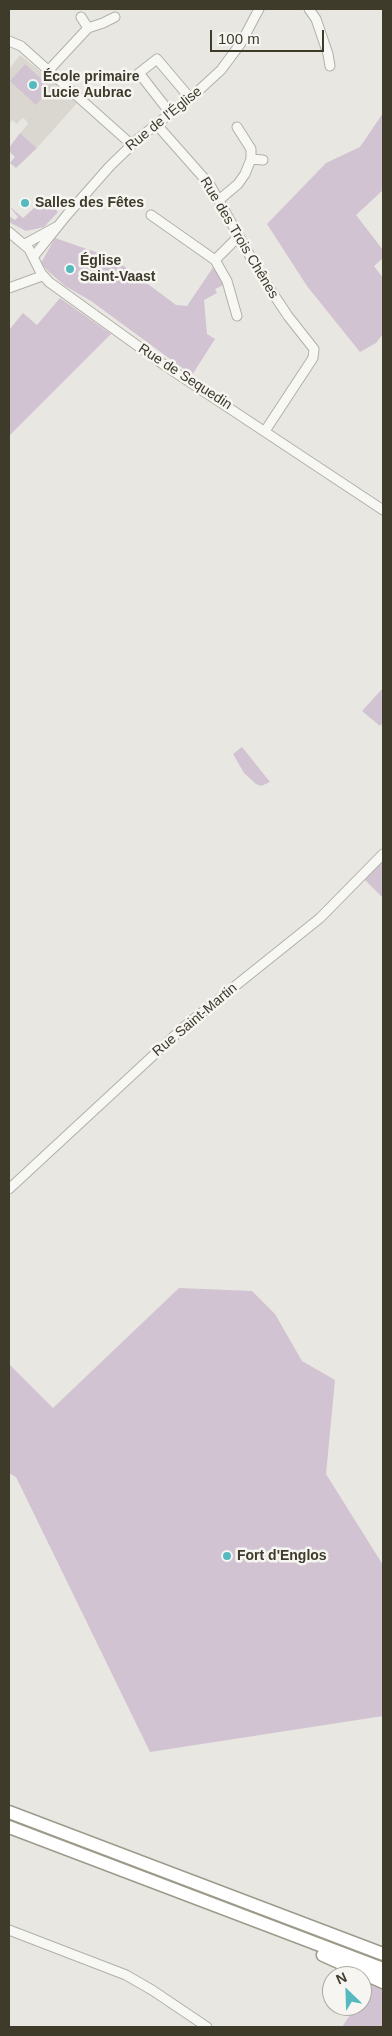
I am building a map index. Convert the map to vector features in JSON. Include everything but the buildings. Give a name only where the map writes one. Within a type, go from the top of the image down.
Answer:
[{"type":"highway","points":[[9,1812],[383,1954]]},
{"type":"highway","points":[[9,1827],[383,1969]]},
{"type":"highway","points":[[218,1907],[234,1916],[383,1982]]},
{"type":"highway","points":[[322,1931],[353,1935],[383,1945]]},
{"type":"street","name":"Rue de l'Église","points":[[60,224],[103,173],[132,144],[216,76],[231,58],[259,9]]},
{"type":"street","points":[[309,9],[316,20],[328,54],[330,66]]},
{"type":"street","points":[[81,17],[88,28]]},
{"type":"street","points":[[48,71],[88,28],[104,24],[115,17]]},
{"type":"street","points":[[9,41],[21,46],[132,144]]},
{"type":"street","points":[[171,114],[139,73],[157,59],[190,98]]},
{"type":"street","name":"Rue des Trois Chênes","points":[[157,125],[178,151],[206,180],[269,289],[315,352],[313,358],[265,431]]},
{"type":"street","points":[[219,200],[238,184],[245,174],[251,159],[251,149],[237,127]]},
{"type":"street","points":[[251,159],[263,160]]},
{"type":"street","points":[[151,215],[215,260],[228,281],[237,316]]},
{"type":"street","points":[[23,242],[60,224]]},
{"type":"street","points":[[34,256],[60,224]]},
{"type":"street","points":[[9,232],[23,242],[34,256],[42,276],[9,288]]},
{"type":"street","points":[[215,260],[238,237]]},
{"type":"street","name":"Rue de Sequedin","points":[[42,276],[167,367],[383,510]]},
{"type":"street","name":"Rue Saint-Martin","points":[[9,1189],[184,1027],[320,918],[383,854]]},
{"type":"street","points":[[9,1930],[106,1966],[131,1978],[207,2027]]},
{"type":"shaded area","name":"École primaire Lucie Aubrac","points":[[20,55],[78,102],[37,148],[20,133],[28,124],[26,120],[22,118],[17,124],[12,120],[9,124],[9,69]]},
{"type":"shaded area","points":[[25,64],[51,88],[36,105],[10,81]]},
{"type":"shaded area","points":[[383,113],[383,190],[356,215],[383,250],[383,258],[374,266],[383,278],[383,334],[376,343],[360,352],[307,286],[267,224],[326,163],[360,147]]},
{"type":"shaded area","points":[[20,133],[37,148],[16,168],[10,163],[15,157],[9,151],[9,148]]},
{"type":"shaded area","points":[[45,198],[58,212],[44,227],[26,231],[9,222],[9,216],[15,220],[18,217],[9,206],[23,218]]},
{"type":"shaded area","points":[[55,238],[113,258],[176,305],[187,306],[214,266],[226,284],[215,289],[217,293],[204,300],[207,334],[215,339],[192,375],[91,301],[65,286],[49,272],[41,263]]},
{"type":"shaded area","points":[[60,298],[111,334],[9,436],[9,330],[23,313],[37,325]]},
{"type":"shaded area","points":[[383,688],[383,722],[380,726],[362,711]]},
{"type":"shaded area","points":[[242,747],[270,782],[261,786],[244,773],[233,754]]},
{"type":"shaded area","points":[[381,862],[383,864],[383,898],[364,879]]},
{"type":"shaded area","points":[[179,1288],[252,1291],[275,1314],[302,1361],[335,1380],[326,1474],[383,1565],[383,1716],[150,1752],[16,1477],[9,1473],[9,1364],[53,1408]]},
{"type":"shaded area","points":[[372,1984],[383,1989],[383,2027],[342,2027],[349,2016],[372,2016]]},
{"type":"place","name":"École primaire Lucie Aubrac","points":[[33,85]]},
{"type":"place","name":"Salles des Fêtes","points":[[25,203]]},
{"type":"place","name":"Église Saint-Vaast","points":[[70,269]]},
{"type":"place","name":"Fort d'Englos","points":[[227,1556]]}]
